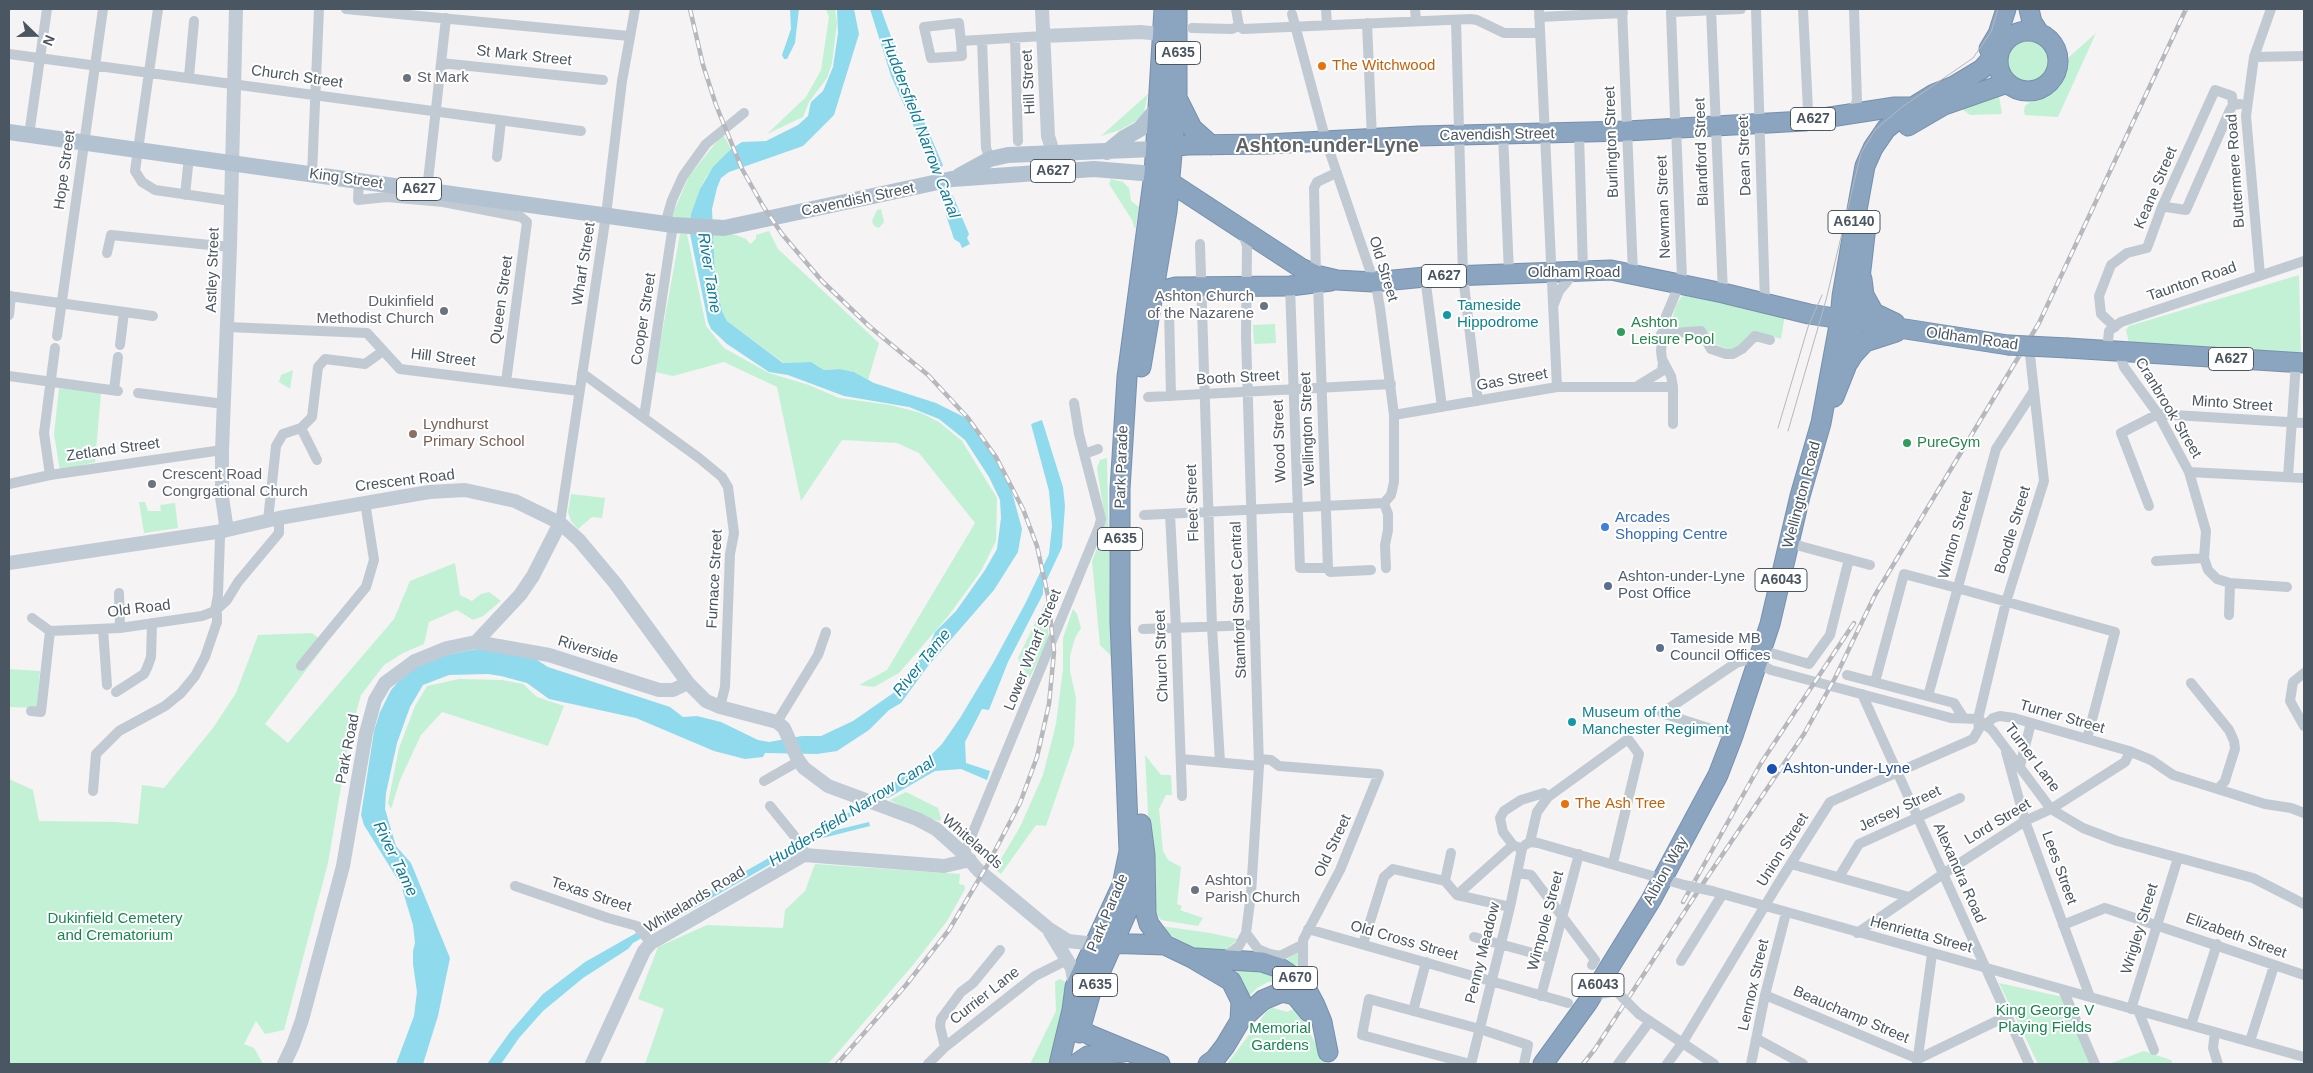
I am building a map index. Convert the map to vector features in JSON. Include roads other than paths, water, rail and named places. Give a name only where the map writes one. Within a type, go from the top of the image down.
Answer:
[{"type":"highway","name":"Park Parade","points":[[1059,1064],[1076,987],[1127,912],[1139,867],[1141,824],[1131,602],[1132,487],[1135,412],[1167,211],[1162,177],[1163,148],[1158,110],[1164,9]]},
{"type":"highway","name":"Park Parade","points":[[1163,148],[1176,97],[1177,9]]},
{"type":"highway","name":"A6140","points":[[1889,136],[1913,107],[1975,65],[1989,49],[1998,34],[2006,9]]},
{"type":"highway","name":"A6140","points":[[1934,94],[1954,86],[1982,68],[2001,46],[2012,9]]},
{"type":"highway","points":[[2029,9],[2032,22],[2039,33],[2049,39],[2057,52],[2058,61],[2054,75],[2046,85],[2033,91],[2019,90],[2007,83],[1998,67],[2001,46],[2009,37],[2020,32],[2039,33]]},
{"type":"highway","name":"A6140","points":[[1889,136],[1901,131],[1936,109],[2007,83]]},
{"type":"highway","points":[[1176,97],[1192,128],[1211,145]]},
{"type":"highway","name":"Cavendish Street","points":[[1163,148],[1503,134],[1627,131],[1676,122],[1716,125],[1760,124],[1804,121],[1895,107],[1913,107]]},
{"type":"highway","points":[[1859,112],[1889,136]]},
{"type":"highway","name":"Wellington Road","points":[[1760,656],[1821,423],[1836,394],[1839,365],[1847,321],[1861,265],[1877,165],[1889,136]]},
{"type":"highway","name":"Wellington Road","points":[[1847,321],[1843,289],[1865,166],[1873,148],[1889,136]]},
{"type":"highway","name":"Park Parade","points":[[1072,1064],[1080,1028],[1122,885],[1129,851],[1120,622],[1120,489],[1127,376],[1144,256],[1162,177]]},
{"type":"highway","points":[[1162,177],[1317,280]]},
{"type":"highway","name":"Oldham Road","points":[[1317,280],[1373,282],[1425,277],[1508,273],[1550,265],[1580,270],[1611,270],[1723,293],[1809,314],[2008,345],[2300,363]]},
{"type":"highway","name":"A627","points":[[1861,265],[1864,296],[1874,313],[1905,330]]},
{"type":"highway","name":"A627","points":[[1153,296],[1160,290],[1176,287],[1290,286],[1317,280]]},
{"type":"highway","points":[[1809,314],[1825,334],[1839,365],[1853,355],[1865,342],[1905,330]]},
{"type":"highway","name":"Albion Way","points":[[1543,1064],[1588,1002],[1611,965],[1662,878],[1718,775],[1760,656]]},
{"type":"highway","points":[[1141,824],[1145,855],[1146,914],[1149,924],[1165,945]]},
{"type":"highway","points":[[1106,943],[1072,1009],[1074,1018],[1080,1028],[1094,1037],[1141,1058],[1160,1064]]},
{"type":"highway","name":"A670","points":[[1106,943],[1165,945],[1192,958],[1231,981],[1241,1001],[1240,1021]]},
{"type":"highway","name":"A670","points":[[1192,958],[1272,964],[1294,976],[1311,998],[1322,1022],[1332,1058]]},
{"type":"highway","name":"A670","points":[[1212,1062],[1234,1033],[1240,1021],[1258,1003],[1270,995],[1282,992],[1295,995],[1312,1018],[1332,1058]]},
{"type":"highway","points":[[1076,1064],[1094,1054],[1141,1058]]},
{"type":"main road","name":"Astley Street","points":[[223,531],[226,524],[222,496],[222,450],[228,328],[236,9]]},
{"type":"main road","name":"Hill Street","points":[[1042,9],[1048,136],[1053,152]]},
{"type":"main road","points":[[1043,36],[1140,32],[1162,34],[1168,32],[1169,9]]},
{"type":"main road","points":[[1107,152],[1124,138],[1140,129],[1158,110]]},
{"type":"main road","name":"King Street","points":[[9,132],[674,225]]},
{"type":"main road","name":"Cavendish Street","points":[[952,179],[990,159],[1008,155],[1163,148]]},
{"type":"main road","points":[[985,176],[990,159]]},
{"type":"main road","name":"Cavendish Street","points":[[674,225],[724,228],[952,179],[1094,169],[1162,177]]},
{"type":"main road","name":"Crescent Road","points":[[9,563],[223,531],[274,519],[365,502],[429,492],[465,490],[515,501],[560,523],[579,540],[615,583],[688,684],[706,701],[720,707],[777,722]]},
{"type":"main road","points":[[476,642],[520,596],[533,576],[560,523]]},
{"type":"main road","name":"Riverside","points":[[476,642],[549,655],[659,690],[673,690],[688,684]]},
{"type":"main road","name":"Park Road","points":[[284,1064],[294,1045],[303,1016],[343,866],[366,733],[375,700],[385,683],[415,661],[447,648],[476,642]]},
{"type":"main road","name":"Whitelands","points":[[777,722],[784,728],[799,760],[813,775],[828,786],[917,819],[936,829],[967,857],[978,870],[1049,929],[1068,941],[1106,943]]},
{"type":"main road","points":[[804,852],[944,866],[967,857]]},
{"type":"main road","name":"Whitelands Road","points":[[592,1064],[648,941],[804,852]]},
{"type":"main road","name":"Whitelands","points":[[1049,929],[1072,968],[1076,987]]},
{"type":"street","points":[[29,135],[47,9]]},
{"type":"street","name":"Hope Street","points":[[57,336],[103,9]]},
{"type":"street","points":[[158,9],[136,172],[142,182],[155,190],[231,201]]},
{"type":"street","points":[[312,174],[319,9]]},
{"type":"street","points":[[346,9],[430,13],[446,18],[629,36]]},
{"type":"street","name":"Wharf Street","points":[[560,523],[606,215],[622,81],[635,9]]},
{"type":"street","points":[[1236,9],[1239,26],[1243,29],[1416,20],[1477,20],[1504,33],[1540,33]]},
{"type":"street","points":[[1326,9],[1327,25]]},
{"type":"street","points":[[1415,9],[1416,20]]},
{"type":"street","points":[[1711,9],[1741,9]]},
{"type":"street","name":"Newman Street","points":[[1680,285],[1682,268],[1671,12],[1711,9]]},
{"type":"street","name":"Blandford Street","points":[[1711,9],[1723,293]]},
{"type":"street","name":"Dean Street","points":[[1756,9],[1764,303]]},
{"type":"street","points":[[1803,9],[1808,110],[1804,121]]},
{"type":"street","points":[[1854,9],[1859,112]]},
{"type":"street","name":"Buttermere Road","points":[[2260,275],[2248,150],[2246,103],[2254,57],[2270,9]]},
{"type":"street","points":[[1557,387],[1539,13],[1623,11]]},
{"type":"street","name":"Burlington Street","points":[[1623,11],[1633,274]]},
{"type":"street","name":"Old Street","points":[[1292,14],[1326,141],[1380,308],[1394,415],[1394,482],[1391,495],[1384,503]]},
{"type":"street","points":[[427,190],[446,18]]},
{"type":"street","points":[[1456,20],[1463,276],[1478,401]]},
{"type":"street","points":[[189,77],[194,21]]},
{"type":"street","points":[[959,23],[961,41],[962,56],[930,58],[924,26],[959,23]]},
{"type":"street","points":[[1367,23],[1372,139]]},
{"type":"street","points":[[1192,28],[1232,29],[1239,26]]},
{"type":"street","points":[[961,41],[1043,36]]},
{"type":"street","points":[[1015,38],[1018,142]]},
{"type":"street","points":[[982,40],[986,148],[990,159]]},
{"type":"street","name":"Church Street","points":[[9,54],[581,131]]},
{"type":"street","points":[[2254,57],[2304,56]]},
{"type":"street","name":"St Mark Street","points":[[441,62],[604,80]]},
{"type":"street","name":"Keane Street","points":[[2115,327],[2101,314],[2099,296],[2111,265],[2127,253],[2147,248],[2162,207],[2215,90],[2232,96],[2233,105]]},
{"type":"street","points":[[2166,207],[2186,210],[2233,105],[2246,103]]},
{"type":"street","name":"Cooper Street","points":[[644,417],[674,225],[672,200],[683,176],[706,144],[744,113]]},
{"type":"street","points":[[497,157],[502,121]]},
{"type":"street","points":[[1552,307],[1559,291],[1580,270],[1579,133]]},
{"type":"street","points":[[1503,134],[1508,273]]},
{"type":"street","points":[[185,195],[189,157]]},
{"type":"street","name":"Wellington Street","points":[[1329,570],[1314,188],[1318,182],[1336,173]]},
{"type":"street","name":"Queen Street","points":[[359,181],[358,200],[387,196],[443,202],[521,217],[528,222],[506,382]]},
{"type":"street","name":"Stamford Street Central","points":[[1218,959],[1235,951],[1246,933],[1251,894],[1259,762],[1248,393],[1247,246],[1245,237],[1239,227]]},
{"type":"street","points":[[107,253],[111,231],[230,247]]},
{"type":"street","name":"Fleet Street","points":[[1200,244],[1212,627],[1220,762]]},
{"type":"street","name":"Taunton Road","points":[[2115,327],[2121,322],[2304,261]]},
{"type":"street","points":[[1425,277],[1442,407]]},
{"type":"street","points":[[1673,424],[1673,387],[1671,376],[1663,362],[1661,334],[1669,306],[1680,285]]},
{"type":"street","name":"Wood Street","points":[[1290,286],[1300,568],[1329,570]]},
{"type":"street","points":[[9,315],[10,296],[153,316]]},
{"type":"street","points":[[1169,310],[1171,396]]},
{"type":"street","points":[[120,345],[124,312]]},
{"type":"street","points":[[2113,351],[2109,331],[2115,327]]},
{"type":"street","name":"Hill Street","points":[[228,328],[367,333],[400,369],[580,391]]},
{"type":"street","points":[[1661,334],[1701,331],[1711,349],[1726,354],[1733,354],[1742,349],[1755,336],[1770,340]]},
{"type":"street","name":"Boodle Street","points":[[1982,722],[2006,602],[2044,481],[2029,346]]},
{"type":"street","points":[[50,475],[44,433],[55,348]]},
{"type":"street","points":[[215,611],[227,600],[238,582],[279,533],[274,519],[276,446],[282,434],[301,428],[312,417],[318,367],[325,359],[365,364],[384,351]]},
{"type":"street","name":"Cranbrook Street","points":[[2113,351],[2158,414],[2189,472],[2206,530],[2204,558]]},
{"type":"street","points":[[9,376],[116,390],[118,357]]},
{"type":"street","name":"Gas Street","points":[[1636,386],[1647,382],[1662,371],[1663,362]]},
{"type":"street","points":[[2288,477],[2291,422],[2300,363]]},
{"type":"street","name":"Furnace Street","points":[[582,373],[644,417],[722,477],[728,487],[733,523],[725,687],[720,707]]},
{"type":"street","name":"Booth Street","points":[[1148,397],[1391,384]]},
{"type":"street","name":"Gas Street","points":[[1394,415],[1557,387],[1673,387]]},
{"type":"street","name":"Winton Street","points":[[1928,696],[1996,448],[2033,392]]},
{"type":"street","points":[[138,393],[224,404]]},
{"type":"street","name":"Lower Wharf Street","points":[[967,857],[1101,519],[1084,454],[1074,403]]},
{"type":"street","points":[[2149,506],[2121,433],[2158,414]]},
{"type":"street","name":"Minto Street","points":[[2158,414],[2304,423]]},
{"type":"street","points":[[301,428],[317,460]]},
{"type":"street","points":[[1084,454],[1098,449]]},
{"type":"street","name":"Zetland Street","points":[[9,484],[50,475],[222,450]]},
{"type":"street","points":[[2189,472],[2304,478]]},
{"type":"street","points":[[301,666],[366,587],[374,560],[365,502]]},
{"type":"street","points":[[1144,515],[1384,503],[1388,514],[1388,530],[1385,545],[1386,568]]},
{"type":"street","name":"Church Street","points":[[1170,514],[1182,796]]},
{"type":"street","points":[[94,791],[96,754],[120,732],[165,706],[181,693],[205,657],[217,622],[218,614],[215,611],[219,575],[220,537],[223,531]]},
{"type":"street","points":[[1789,543],[1870,565]]},
{"type":"street","points":[[2156,561],[2204,558],[2208,570],[2217,579],[2230,583],[2287,587]]},
{"type":"street","points":[[1733,736],[1662,713],[1736,663],[1760,656],[1809,664],[1830,635],[1849,560]]},
{"type":"street","points":[[1329,570],[1371,570]]},
{"type":"street","points":[[1875,682],[1904,574],[1957,588],[2115,632],[2086,739]]},
{"type":"street","points":[[219,575],[225,582],[230,584],[238,582]]},
{"type":"street","points":[[2228,615],[2230,583]]},
{"type":"street","points":[[119,593],[120,628]]},
{"type":"street","name":"Old Road","points":[[50,631],[120,628],[202,616],[215,611]]},
{"type":"street","points":[[31,711],[41,712],[50,631],[32,618]]},
{"type":"street","points":[[116,692],[144,674],[148,668],[151,657],[152,623]]},
{"type":"street","points":[[1143,629],[1255,625]]},
{"type":"street","points":[[103,629],[107,685]]},
{"type":"street","points":[[777,722],[818,655],[826,632]]},
{"type":"street","points":[[1760,656],[1771,670],[1951,718],[1963,717],[1982,722]]},
{"type":"street","points":[[2304,673],[2294,682],[2290,701],[2304,726]]},
{"type":"street","points":[[1847,675],[1954,703],[1963,717]]},
{"type":"street","points":[[2191,683],[2229,730],[2234,741],[2235,749],[2225,781],[2218,789]]},
{"type":"street","name":"Alexandra Road","points":[[1862,694],[2029,1064]]},
{"type":"street","name":"Turner Street","points":[[1982,722],[2000,716],[2031,723],[2150,760],[2173,775],[2265,804],[2291,808],[2304,813]]},
{"type":"street","name":"Turner Lane","points":[[1982,722],[1992,730],[2051,809],[2083,828],[2117,841],[2253,878],[2304,904]]},
{"type":"street","name":"Union Street","points":[[1667,1064],[1684,1042],[1830,802],[1973,739],[1982,722]]},
{"type":"street","points":[[2020,766],[2031,723]]},
{"type":"street","points":[[1522,845],[1500,826],[1500,818],[1504,811],[1521,800],[1546,795],[1628,739],[1639,754],[1613,864]]},
{"type":"street","name":"Lees Street","points":[[2004,748],[2026,821],[2090,997]]},
{"type":"street","name":"Lord Street","points":[[1857,933],[1942,874],[2125,762],[2129,753]]},
{"type":"street","points":[[1181,759],[1259,762]]},
{"type":"street","points":[[764,782],[799,760]]},
{"type":"street","name":"Old Street","points":[[1259,762],[1271,760],[1279,766],[1380,774],[1340,870],[1308,928],[1302,945]]},
{"type":"street","points":[[1457,895],[1522,845],[1546,795]]},
{"type":"street","name":"Jersey Street","points":[[1839,877],[1859,844],[1960,798]]},
{"type":"street","points":[[770,806],[796,838],[804,852]]},
{"type":"street","name":"Henrietta Street","points":[[1522,845],[1579,854],[2250,1042],[2303,1053]]},
{"type":"street","name":"Penny Meadow","points":[[1470,1064],[1510,907],[1522,845]]},
{"type":"street","points":[[1445,881],[1451,853]]},
{"type":"street","name":"Wimpole Street","points":[[1541,996],[1579,854]]},
{"type":"street","name":"Wrigley Street","points":[[2135,1009],[2178,858]]},
{"type":"street","points":[[1791,864],[1909,897]]},
{"type":"street","points":[[1363,944],[1384,878],[1393,869],[1445,881],[1457,895],[1510,907]]},
{"type":"street","points":[[1518,873],[1531,875],[1595,960],[1592,965]]},
{"type":"street","name":"Texas Street","points":[[515,886],[636,926],[648,941]]},
{"type":"street","points":[[1681,961],[1722,895]]},
{"type":"street","name":"Elizabeth Street","points":[[2064,925],[2105,908],[2217,944],[2304,976]]},
{"type":"street","name":"Lennox Street","points":[[1751,1064],[1764,995],[1786,913]]},
{"type":"street","name":"Old Cross Street","points":[[1308,928],[1568,1003]]},
{"type":"street","points":[[1246,933],[1258,949],[1270,954],[1280,956],[1302,945],[1303,987]]},
{"type":"street","points":[[1474,937],[1551,958]]},
{"type":"street","points":[[2191,1025],[2217,944]]},
{"type":"street","points":[[945,1047],[940,1026],[942,1019],[961,992],[973,984],[1001,951]]},
{"type":"street","points":[[1917,1062],[1932,954]]},
{"type":"street","name":"Currier Lane","points":[[928,1064],[945,1047],[1035,976],[1067,960]]},
{"type":"street","points":[[1413,1011],[1426,962]]},
{"type":"street","points":[[1611,965],[1611,977],[1616,991],[1639,1014],[1684,1042],[1714,1064]]},
{"type":"street","points":[[2250,1042],[2274,966]]},
{"type":"street","points":[[2063,990],[2095,1064]]},
{"type":"street","points":[[1588,1002],[1601,994],[1616,991]]},
{"type":"street","name":"Beauchamp Street","points":[[1764,995],[1917,1062],[2007,1016]]},
{"type":"street","points":[[1470,1064],[1362,1035],[1369,998],[1480,1029],[1528,1045],[1524,1064]]},
{"type":"street","points":[[2135,1009],[2154,1050]]},
{"type":"street","points":[[1618,1064],[1650,1021]]},
{"type":"street","points":[[2215,1032],[2213,1048],[2218,1064]]},
{"type":"street","points":[[1757,1039],[1803,1064]]},
{"type":"water","points":[[790,9],[799,9],[795,43],[787,59],[784,59],[782,55],[791,29]]},
{"type":"water","name":"River Tame","points":[[837,9],[854,9],[859,34],[834,115],[803,146],[729,172],[721,178],[717,188],[712,209],[715,276],[722,311],[727,321],[783,363],[811,362],[824,370],[840,369],[854,372],[874,383],[936,403],[966,418],[995,458],[1010,485],[1022,529],[1018,552],[994,590],[928,666],[901,703],[889,710],[869,730],[837,751],[817,754],[765,753],[763,757],[745,759],[714,751],[636,718],[549,699],[527,683],[501,676],[488,674],[449,675],[423,685],[410,707],[397,743],[386,793],[385,809],[396,846],[411,863],[450,958],[438,1016],[423,1064],[396,1064],[414,1016],[417,992],[413,964],[415,943],[413,925],[401,885],[364,825],[361,815],[374,731],[380,712],[391,690],[404,675],[414,668],[441,656],[482,648],[534,658],[548,667],[670,707],[683,717],[697,716],[721,722],[758,740],[769,742],[802,736],[821,736],[853,721],[899,689],[930,644],[935,632],[956,611],[985,570],[997,549],[1001,518],[1000,500],[989,477],[965,440],[939,419],[909,407],[844,396],[788,375],[769,372],[727,344],[711,329],[708,322],[690,234],[691,214],[700,189],[713,167],[731,149],[742,142],[766,141],[798,125],[808,116],[811,102],[823,91],[833,67],[838,33]]},
{"type":"water","name":"Huddersfield Narrow Canal","points":[[870,9],[881,9],[910,89],[943,165],[940,170],[969,234],[967,238],[970,244],[962,248],[960,243],[954,239],[946,215],[944,194],[891,76]]},
{"type":"water","name":"Huddersfield Narrow Canal","points":[[1042,420],[1063,487],[1065,506],[1062,547],[1043,588],[1043,594],[1008,662],[989,710],[982,709],[965,742],[966,763],[990,771],[987,780],[961,769],[935,771],[888,798],[883,798],[832,827],[836,830],[869,822],[870,826],[811,841],[633,943],[628,949],[583,978],[543,1011],[519,1038],[501,1064],[487,1064],[510,1032],[543,994],[585,962],[880,795],[888,787],[925,761],[942,744],[993,663],[1025,604],[1049,554],[1052,526],[1049,491],[1031,424]]},
{"type":"tram line","points":[[1788,431],[1826,300],[1861,153],[1875,130],[1902,107],[1973,58],[1991,32],[1998,9]]},
{"type":"tram line","points":[[1778,428],[1808,327],[1822,295]]},
{"type":"railway","points":[[690,9],[703,65],[716,105],[742,169],[763,206],[782,234],[822,281],[869,326],[928,375],[968,418],[996,457],[1023,509],[1037,546],[1048,596],[1054,652],[1049,704],[1037,757],[1020,803],[988,864],[949,930],[906,985],[837,1064]]},
{"type":"railway","points":[[1583,1064],[1595,1049],[1804,734],[1835,678],[1875,595],[2039,323],[2186,9]]},
{"type":"railway","points":[[1683,902],[1761,763],[1854,623]]},
{"type":"place","name":"The Witchwood","points":[[1322,66]]},
{"type":"place","name":"St Mark","points":[[407,78]]},
{"type":"place","name":"Ashton Church of the Nazarene","points":[[1264,306]]},
{"type":"place","name":"Dukinfield Methodist Church","points":[[444,311]]},
{"type":"place","name":"Tameside Hippodrome","points":[[1447,315]]},
{"type":"place","name":"Ashton Leisure Pool","points":[[1621,332]]},
{"type":"place","name":"Lyndhurst Primary School","points":[[413,434]]},
{"type":"place","name":"PureGym","points":[[1907,443]]},
{"type":"place","name":"Crescent Road Congrgational Church","points":[[152,484]]},
{"type":"place","name":"Arcades Shopping Centre","points":[[1605,527]]},
{"type":"place","name":"Ashton-under-Lyne Post Office","points":[[1608,586]]},
{"type":"place","name":"Tameside MB Council Offices","points":[[1660,648]]},
{"type":"place","name":"Museum of the Manchester Regiment","points":[[1572,722]]},
{"type":"place","name":"Ashton-under-Lyne","points":[[1772,769]]},
{"type":"place","name":"The Ash Tree","points":[[1565,804]]},
{"type":"place","name":"Ashton Parish Church","points":[[1195,890]]},
{"type":"district","name":"Ashton-under-Lyne","points":[[1327,146]]},
{"type":"park label","name":"Dukinfield Cemetery and Crematorium","points":[[115,928]]},
{"type":"park label","name":"King George V Playing Fields","points":[[2045,1020]]},
{"type":"park label","name":"Memorial Gardens","points":[[1280,1038]]}]
